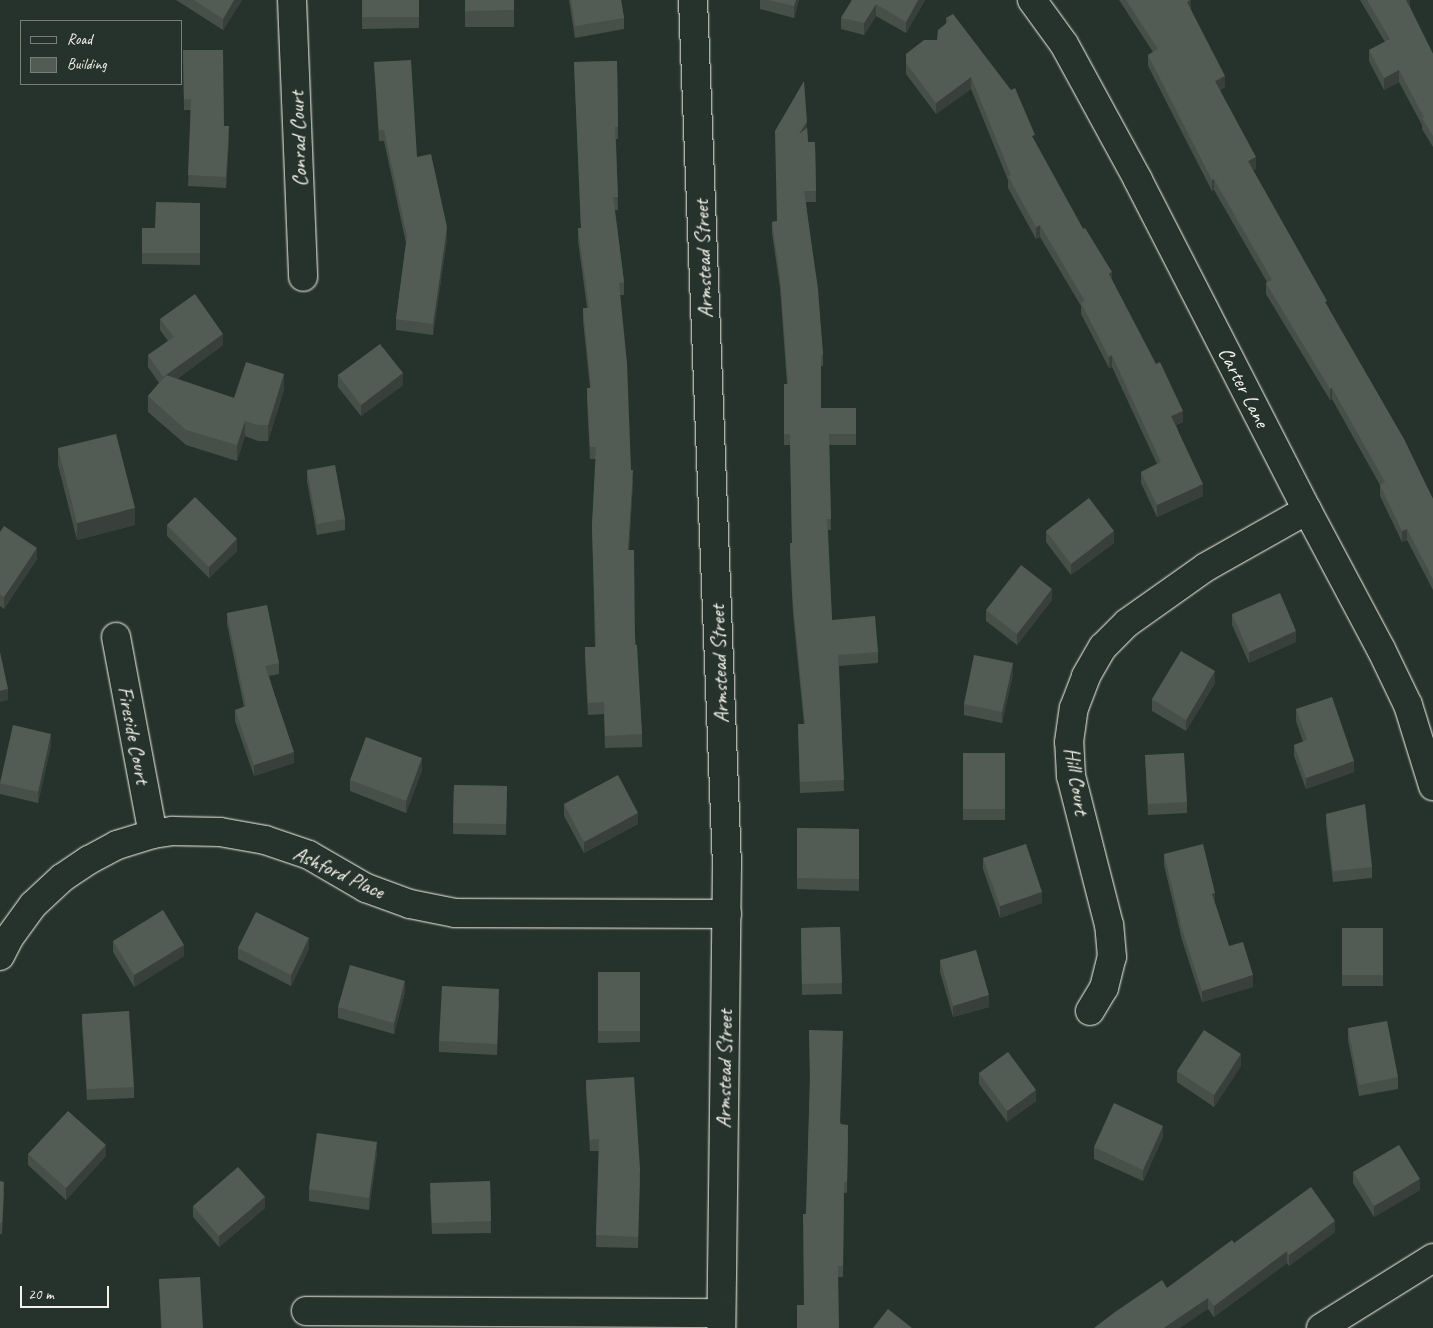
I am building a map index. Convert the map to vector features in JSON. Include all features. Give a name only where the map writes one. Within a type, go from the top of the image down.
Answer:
[{"type":"street","name":"Conrad Court","points":[[292,0],[303,277]]},
{"type":"street","name":"Armstead Street","points":[[693,0],[727,865],[721,1321]]},
{"type":"street","name":"Carter Lane","points":[[1032,0],[1064,44],[1138,180],[1408,705],[1433,786]]},
{"type":"street","name":"Hill Court","points":[[1090,1011],[1104,988],[1112,957],[1109,925],[1071,776],[1069,742],[1074,708],[1086,676],[1103,647],[1127,622],[1206,567],[1307,510]]},
{"type":"street","name":"Fireside Court","points":[[116,637],[152,834]]},
{"type":"street","name":"Ashford Place","points":[[0,956],[9,938],[33,905],[62,878],[89,860],[117,845],[152,834],[173,831],[220,832],[265,840],[309,855],[375,891],[410,904],[455,913],[726,914]]},
{"type":"street","points":[[1321,1328],[1433,1258]]},
{"type":"street","points":[[306,1311],[721,1321]]},
{"type":"building","points":[[194,0],[234,0],[223,19]]},
{"type":"building","points":[[362,0],[419,0],[419,17],[362,17]]},
{"type":"building","points":[[465,0],[514,0],[514,10],[465,11]]},
{"type":"building","points":[[571,0],[621,0],[624,18],[575,26]]},
{"type":"building","points":[[768,0],[796,0],[794,6]]},
{"type":"building","points":[[852,0],[918,0],[906,22],[876,4],[864,23],[841,18]]},
{"type":"building","points":[[1126,0],[1190,0],[1187,2],[1225,76],[1215,81],[1256,157],[1248,161],[1327,301],[1325,302],[1404,439],[1433,499],[1433,579],[1407,529],[1402,531],[1380,485],[1385,482],[1332,388],[1330,389],[1266,283],[1272,280],[1214,179],[1212,180],[1148,55],[1158,49]]},
{"type":"building","points":[[1367,0],[1406,0],[1433,54],[1433,136],[1422,118],[1424,117],[1399,70],[1384,78],[1369,50],[1390,39]]},
{"type":"building","points":[[953,14],[1011,90],[1015,88],[1035,135],[1032,136],[1083,229],[1085,228],[1112,272],[1109,274],[1156,364],[1160,362],[1183,411],[1171,416],[1203,484],[1157,505],[1141,472],[1161,462],[1112,355],[1109,357],[1081,303],[1085,301],[1040,225],[1036,227],[1008,176],[1011,175],[971,77],[936,103],[906,63],[906,54],[924,40],[937,40],[938,30],[948,22],[946,18]]},
{"type":"building","points":[[183,50],[223,50],[224,126],[229,126],[226,177],[188,175],[191,99],[184,99]]},
{"type":"building","points":[[411,60],[417,157],[431,154],[447,227],[433,324],[396,319],[407,236],[384,130],[379,130],[374,62]]},
{"type":"building","points":[[617,61],[618,127],[615,127],[618,197],[613,197],[624,282],[619,283],[627,363],[631,470],[633,470],[628,550],[634,550],[635,645],[637,645],[642,734],[605,736],[604,702],[588,703],[585,647],[596,647],[592,526],[596,447],[590,447],[587,388],[591,388],[583,308],[589,308],[578,228],[581,228],[574,62]]},
{"type":"building","points":[[804,81],[807,122],[799,134],[807,128],[808,142],[815,142],[816,191],[804,191],[818,289],[823,354],[821,355],[821,408],[856,408],[856,434],[829,434],[831,519],[827,519],[832,620],[875,616],[878,652],[838,655],[844,780],[800,782],[798,724],[805,724],[793,603],[790,543],[792,543],[790,434],[784,434],[784,384],[788,384],[780,277],[772,222],[777,221],[775,131]]},
{"type":"building","points":[[156,202],[200,203],[200,253],[142,253],[142,228],[155,228]]},
{"type":"building","points":[[195,294],[223,334],[163,377],[148,355],[174,337],[160,319]]},
{"type":"building","points":[[380,344],[403,373],[361,405],[338,375]]},
{"type":"building","points":[[246,362],[284,374],[268,425],[258,425],[245,421],[237,445],[186,430],[148,396],[166,375],[234,398]]},
{"type":"building","points":[[116,434],[135,508],[77,523],[58,448]]},
{"type":"building","points":[[335,465],[345,519],[317,524],[307,470]]},
{"type":"building","points":[[195,497],[237,539],[209,567],[167,525]]},
{"type":"building","points":[[1089,498],[1114,531],[1071,564],[1046,531]]},
{"type":"building","points":[[4,526],[37,548],[4,597],[0,594],[0,532]]},
{"type":"building","points":[[1021,565],[1052,589],[1017,634],[986,610]]},
{"type":"building","points":[[1280,593],[1296,631],[1249,652],[1232,614]]},
{"type":"building","points":[[267,605],[279,663],[265,666],[294,752],[254,765],[235,710],[246,706],[227,613]]},
{"type":"building","points":[[1181,651],[1215,671],[1186,720],[1152,699]]},
{"type":"building","points":[[0,652],[8,689],[0,691]]},
{"type":"building","points":[[974,655],[1013,663],[1002,712],[964,704]]},
{"type":"building","points":[[1332,697],[1354,761],[1306,778],[1294,745],[1307,740],[1296,709]]},
{"type":"building","points":[[13,725],[51,734],[38,792],[0,783]]},
{"type":"building","points":[[366,737],[422,758],[406,801],[350,780]]},
{"type":"building","points":[[963,753],[1005,753],[1005,809],[963,809]]},
{"type":"building","points":[[1184,753],[1187,802],[1148,804],[1145,755]]},
{"type":"building","points":[[618,775],[638,813],[584,842],[564,804]]},
{"type":"building","points":[[454,785],[507,786],[506,824],[453,823]]},
{"type":"building","points":[[1365,804],[1372,867],[1333,871],[1326,814]]},
{"type":"building","points":[[797,828],[859,829],[859,879],[797,878]]},
{"type":"building","points":[[1026,844],[1042,892],[1000,906],[983,858]]},
{"type":"building","points":[[1203,844],[1215,893],[1212,894],[1229,946],[1243,942],[1253,975],[1202,991],[1182,929],[1164,854]]},
{"type":"building","points":[[163,910],[184,945],[134,975],[113,941]]},
{"type":"building","points":[[256,912],[309,938],[291,975],[238,948]]},
{"type":"building","points":[[840,927],[842,983],[802,984],[801,928]]},
{"type":"building","points":[[1342,928],[1383,928],[1383,975],[1342,975]]},
{"type":"building","points":[[976,950],[989,995],[953,1006],[940,960]]},
{"type":"building","points":[[350,965],[405,981],[394,1023],[338,1007]]},
{"type":"building","points":[[598,972],[640,972],[640,1031],[598,1031]]},
{"type":"building","points":[[442,986],[499,989],[497,1044],[439,1041]]},
{"type":"building","points":[[129,1011],[134,1087],[87,1089],[82,1014]]},
{"type":"building","points":[[1387,1021],[1398,1077],[1359,1085],[1348,1028]]},
{"type":"building","points":[[809,1030],[843,1031],[840,1124],[848,1125],[847,1182],[844,1182],[843,1266],[838,1266],[839,1328],[797,1328],[797,1305],[804,1305],[803,1214],[806,1214],[810,1075]]},
{"type":"building","points":[[1204,1030],[1241,1054],[1214,1095],[1177,1071]]},
{"type":"building","points":[[1008,1052],[1036,1090],[1007,1111],[979,1073]]},
{"type":"building","points":[[634,1077],[640,1169],[638,1237],[596,1235],[599,1139],[590,1140],[586,1080]]},
{"type":"building","points":[[1114,1103],[1163,1126],[1143,1170],[1094,1147]]},
{"type":"building","points":[[68,1111],[106,1145],[66,1188],[28,1154]]},
{"type":"building","points":[[317,1133],[377,1142],[369,1198],[309,1189]]},
{"type":"building","points":[[1399,1145],[1420,1179],[1374,1206],[1353,1172]]},
{"type":"building","points":[[238,1167],[265,1197],[219,1236],[193,1206]]},
{"type":"building","points":[[0,1181],[4,1182],[2,1223],[0,1223]]},
{"type":"building","points":[[490,1181],[491,1221],[432,1223],[430,1183]]},
{"type":"building","points":[[1311,1187],[1335,1221],[1289,1255],[1287,1251],[1214,1306],[1208,1298],[1164,1328],[1094,1328],[1162,1280],[1167,1288],[1232,1240],[1234,1243]]},
{"type":"building","points":[[200,1277],[203,1328],[162,1328],[159,1279]]},
{"type":"building","points":[[888,1309],[912,1328],[873,1328]]}]
